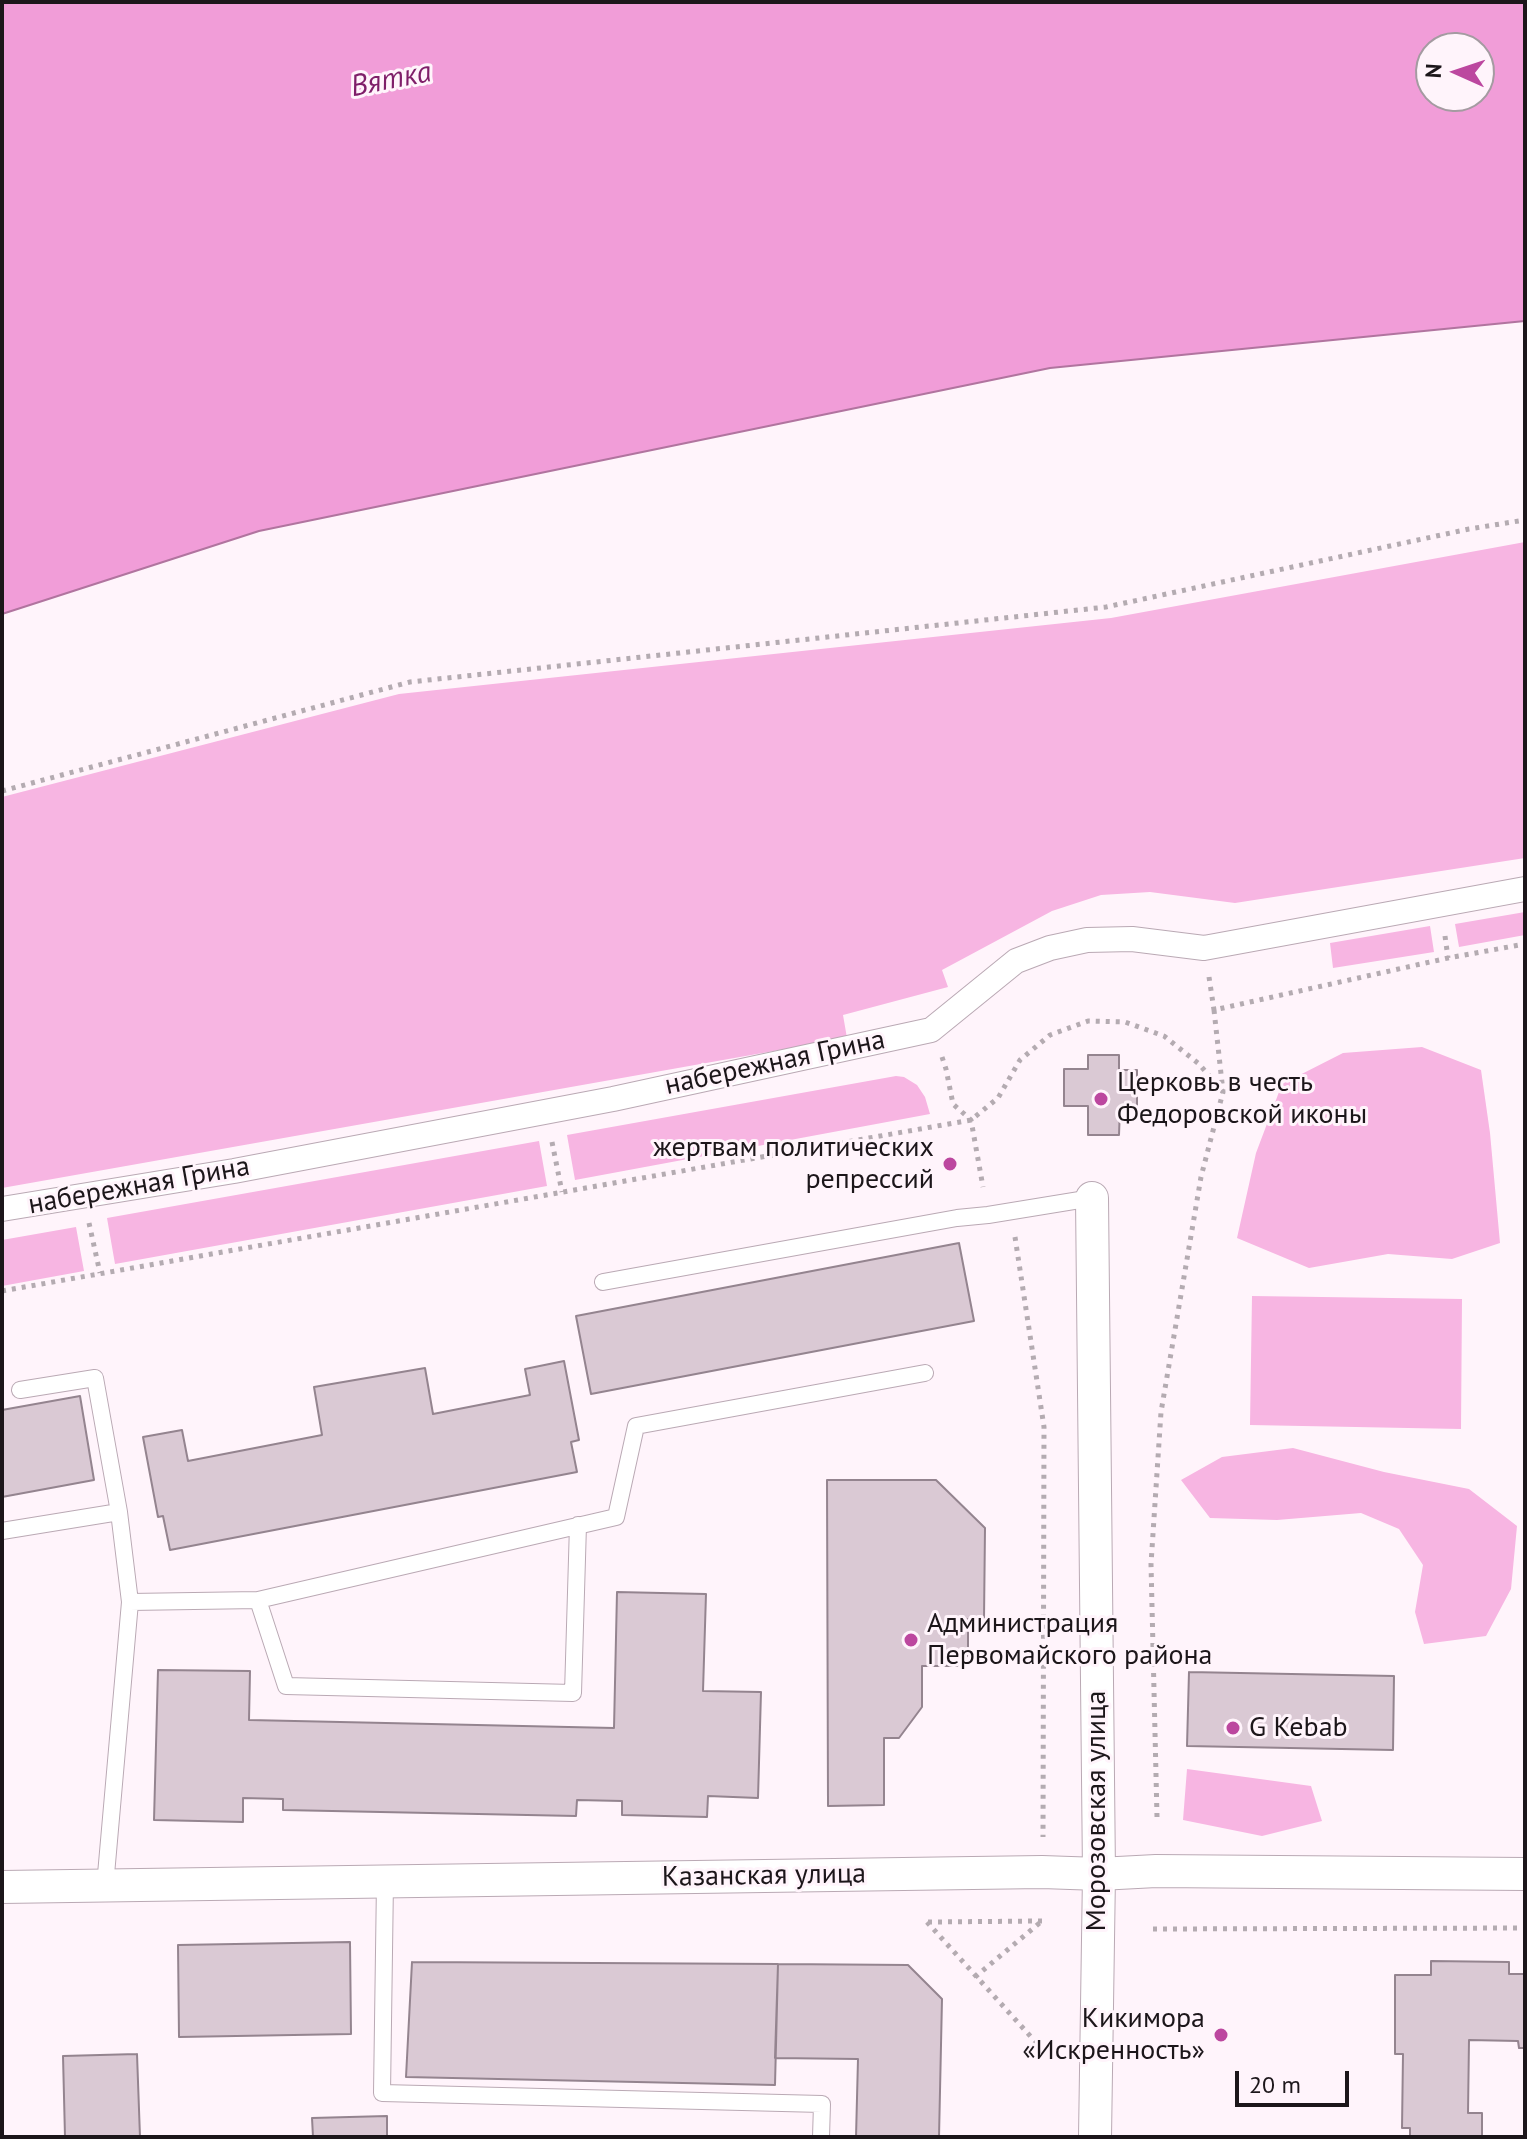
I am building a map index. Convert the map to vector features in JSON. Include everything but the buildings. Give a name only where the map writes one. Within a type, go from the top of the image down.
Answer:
[{"type":"street","name":"набережная Грина","points":[[2,1209],[234,1171],[613,1099],[931,1030],[1016,961],[1050,948],[1087,940],[1132,939],[1204,948],[1525,889]]},
{"type":"street","name":"Морозовская улица","points":[[1092,1198],[1099,1874],[1095,2137]]},
{"type":"street","name":"Казанская улица","points":[[2,1887],[1042,1872],[1525,1874]]},
{"type":"lane","points":[[603,1282],[957,1218],[1092,1198]]},
{"type":"lane","points":[[130,1602],[258,1600],[616,1517],[636,1426],[925,1373]]},
{"type":"lane","points":[[20,1390],[95,1378],[119,1512],[130,1602],[105,1886]]},
{"type":"lane","points":[[2,1531],[119,1512]]},
{"type":"lane","points":[[258,1600],[286,1686],[573,1693],[578,1525]]},
{"type":"lane","points":[[385,1881],[382,2093],[822,2104],[821,2137]]},
{"type":"path","points":[[2,791],[410,682],[1106,607],[1469,529],[1525,520]]},
{"type":"path","points":[[1443,924],[1448,958]]},
{"type":"path","points":[[1214,1010],[1525,944]]},
{"type":"path","points":[[1157,1817],[1151,1564],[1161,1412],[1201,1177],[1223,1092],[1204,948]]},
{"type":"path","points":[[2,1291],[971,1120],[998,1098],[1020,1060],[1050,1035],[1088,1021],[1125,1022],[1164,1036],[1199,1064],[1223,1092]]},
{"type":"path","points":[[946,1069],[953,1104],[971,1120],[988,1215],[1013,1227],[1044,1427],[1043,1838]]},
{"type":"path","points":[[552,1140],[562,1192]]},
{"type":"path","points":[[89,1224],[100,1273]]},
{"type":"path","points":[[975,1977],[1042,1921],[927,1922],[975,1977],[1042,2049]]},
{"type":"path","points":[[1153,1929],[1525,1928]]},
{"type":"shaded area","points":[[1525,542],[1525,858],[1235,903],[1150,892],[1101,895],[1052,911],[942,970],[948,987],[843,1015],[847,1038],[2,1188],[2,797],[399,694],[1111,618]]},
{"type":"shaded area","points":[[1525,912],[1525,935],[1459,947],[1455,924]]},
{"type":"shaded area","points":[[1430,926],[1434,952],[1333,968],[1330,943]]},
{"type":"shaded area","points":[[1422,1047],[1481,1070],[1500,1243],[1452,1259],[1388,1254],[1309,1268],[1237,1238],[1256,1153],[1282,1084],[1343,1053]]},
{"type":"shaded area","points":[[896,1076],[917,1085],[930,1114],[575,1180],[567,1135]]},
{"type":"shaded area","points":[[539,1141],[547,1186],[115,1264],[107,1218]]},
{"type":"shaded area","points":[[76,1227],[84,1271],[2,1286],[2,1240]]},
{"type":"shaded area","points":[[1252,1296],[1462,1299],[1461,1429],[1250,1425]]},
{"type":"shaded area","points":[[1293,1448],[1384,1472],[1469,1489],[1517,1526],[1511,1589],[1486,1636],[1424,1644],[1415,1612],[1423,1565],[1399,1529],[1361,1513],[1277,1520],[1210,1518],[1181,1480],[1222,1457]]},
{"type":"shaded area","points":[[1187,1769],[1311,1786],[1322,1821],[1262,1836],[1183,1820]]},
{"type":"water","name":"Вятка","points":[[2,2],[1525,2],[1525,321],[1050,368],[259,531],[2,614]]},
{"type":"place","name":"Церковь в честь Федоровской иконы","points":[[1101,1099]]},
{"type":"place","name":"жертвам политических репрессий","points":[[950,1164]]},
{"type":"place","name":"Администрация Первомайского района","points":[[911,1640]]},
{"type":"place","name":"G Kebab","points":[[1233,1728]]},
{"type":"place","name":"Кикимора «Искренность»","points":[[1221,2035]]}]
